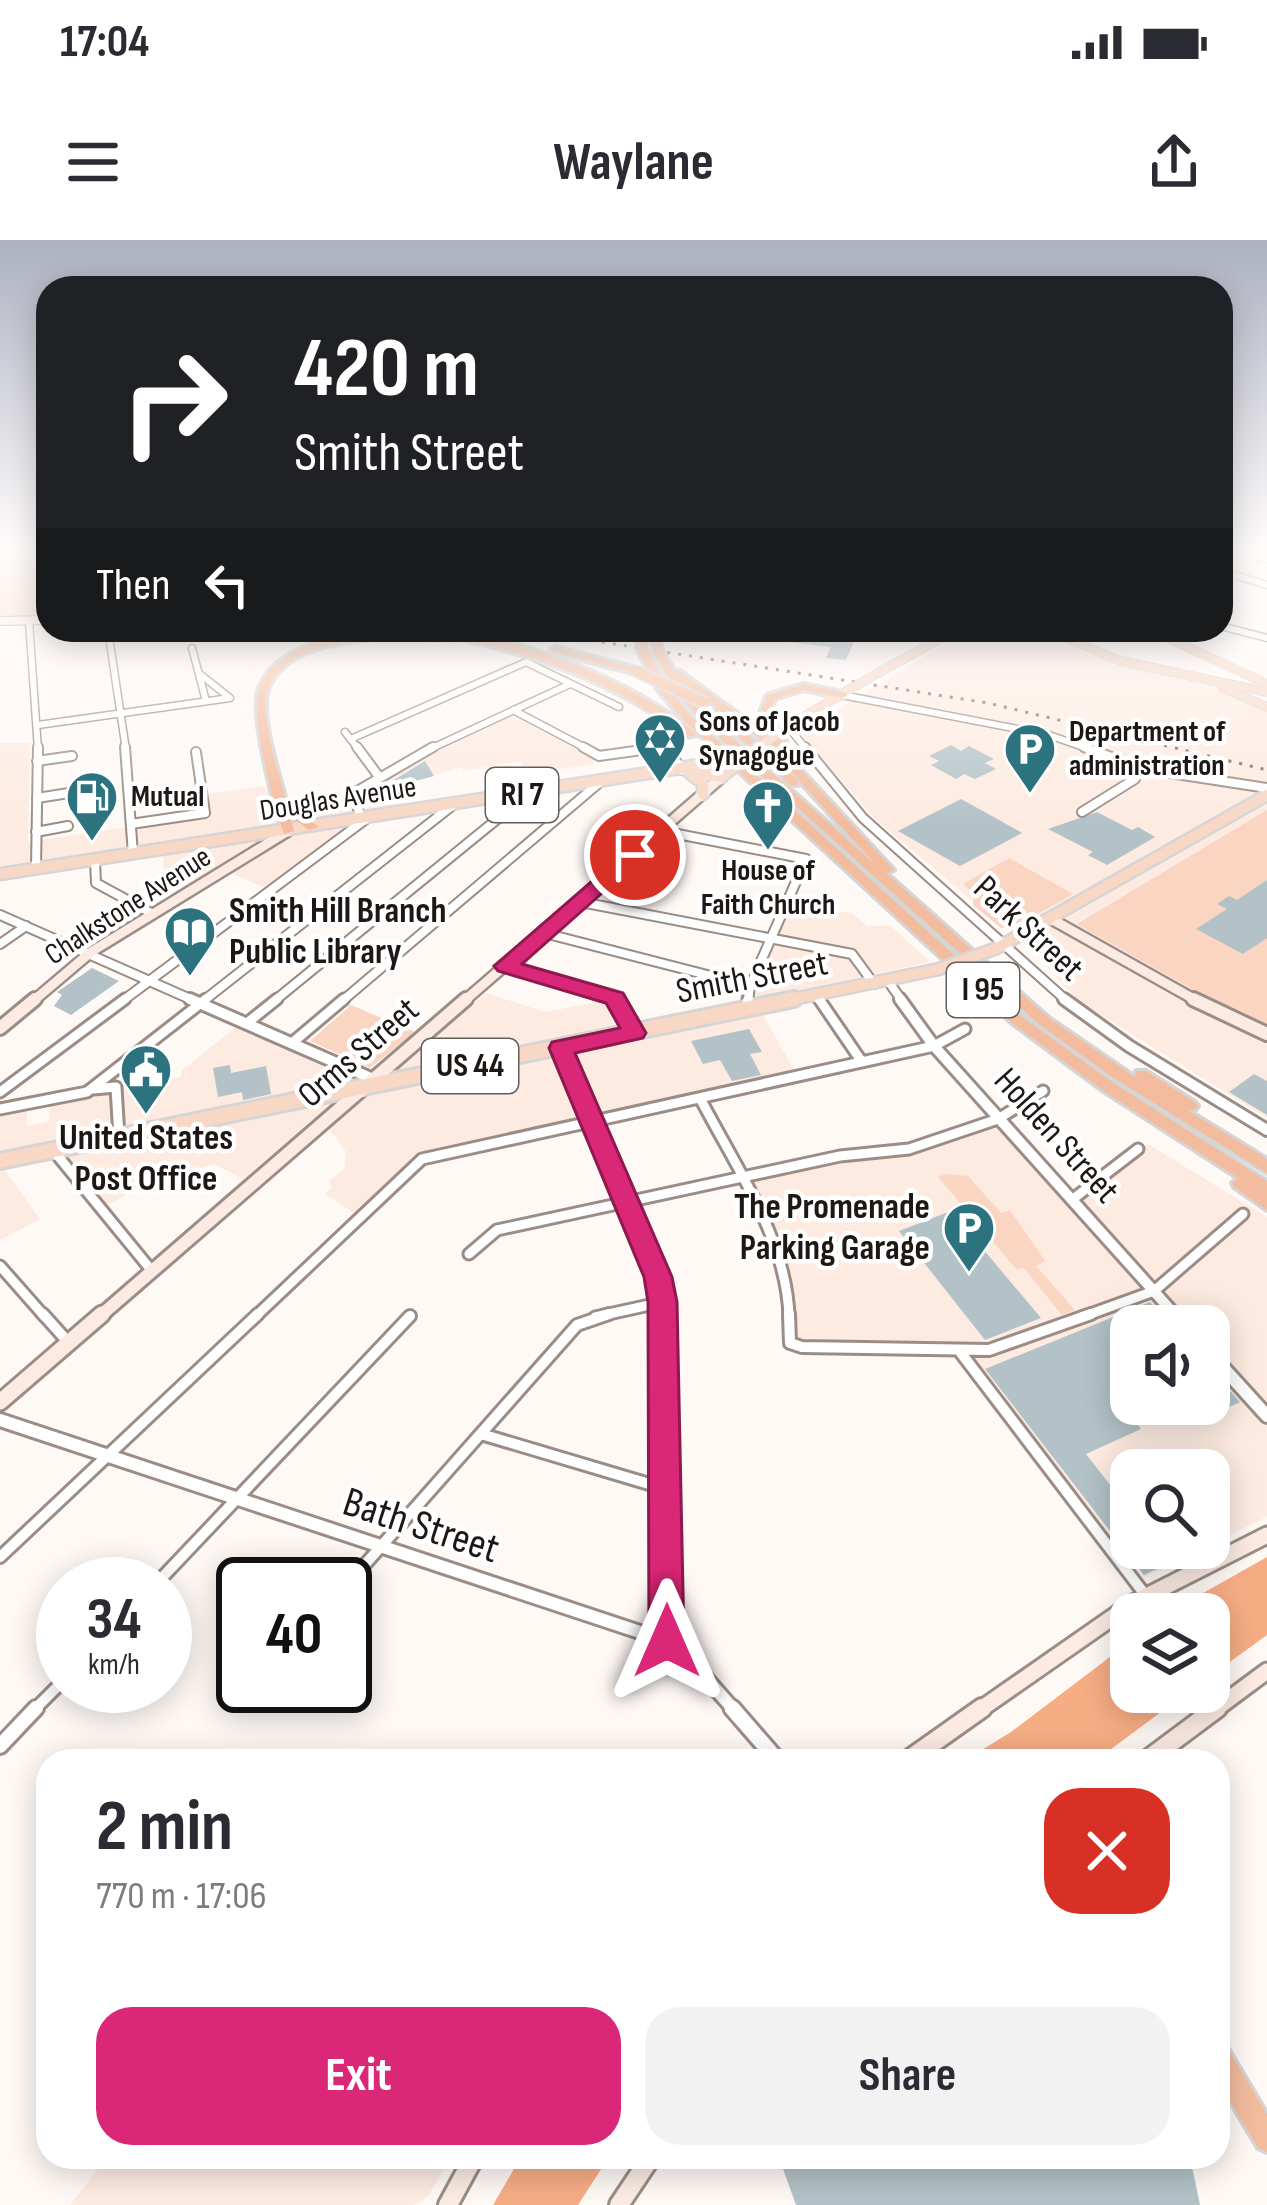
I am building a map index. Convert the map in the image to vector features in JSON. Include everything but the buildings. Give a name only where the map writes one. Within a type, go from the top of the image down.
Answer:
[{"type":"highway","points":[[288,831],[261,699],[268,680],[291,660],[335,642]]},
{"type":"highway","points":[[444,642],[588,671],[647,702],[821,842]]},
{"type":"highway","points":[[474,642],[527,657]]},
{"type":"highway","points":[[514,642],[636,671],[705,703],[878,862],[1074,1029],[1267,1155]]},
{"type":"highway","name":"I 95","points":[[641,642],[658,683],[682,714],[1017,1020],[1267,1189]]},
{"type":"highway","name":"I 95","points":[[657,642],[677,687],[704,718],[1018,999],[1111,1070],[1267,1167]]},
{"type":"highway","points":[[661,656],[693,687],[754,727],[878,862]]},
{"type":"highway","points":[[796,770],[767,719],[766,703],[778,692],[799,687],[847,691]]},
{"type":"highway","points":[[281,799],[295,818],[313,827]]},
{"type":"highway","points":[[1159,1120],[1267,1204]]},
{"type":"highway","points":[[1230,2076],[1267,2139]]},
{"type":"main road","name":"Orms Street","points":[[878,673],[923,642]]},
{"type":"main road","name":"Orms Street","points":[[0,1402],[374,1083],[760,744],[934,642]]},
{"type":"main road","points":[[1074,642],[1111,658],[1267,684]]},
{"type":"main road","points":[[1174,642],[1267,684]]},
{"type":"main road","points":[[1191,674],[1267,706]]},
{"type":"main road","name":"Douglas Avenue","points":[[0,874],[687,769],[760,744]]},
{"type":"main road","points":[[687,769],[702,781],[703,794]]},
{"type":"main road","name":"Douglas Avenue","points":[[687,769],[723,776]]},
{"type":"main road","name":"Smith Street","points":[[0,1161],[939,969],[1002,946],[1053,920],[1267,792]]},
{"type":"main road","name":"Chalkstone Avenue","points":[[0,1028],[91,952],[288,831]]},
{"type":"main road","points":[[1053,920],[1240,1025],[1267,1034]]},
{"type":"main road","points":[[1151,1593],[1267,1535]]},
{"type":"main road","points":[[924,1749],[1110,1620]]},
{"type":"main road","points":[[1163,1749],[1267,1671]]},
{"type":"main road","points":[[448,2205],[468,2169]]},
{"type":"main road","points":[[619,2205],[643,2169]]},
{"type":"street","points":[[31,641],[38,724],[36,868]]},
{"type":"street","points":[[110,642],[123,712],[133,854]]},
{"type":"street","points":[[192,647],[206,701]]},
{"type":"street","points":[[353,738],[527,657],[619,707]]},
{"type":"street","points":[[38,724],[231,700],[198,673]]},
{"type":"street","points":[[0,1092],[364,819],[353,793],[570,684]]},
{"type":"street","points":[[847,691],[1049,735],[1135,767],[1267,792]]},
{"type":"street","points":[[512,710],[599,756],[666,747],[687,769]]},
{"type":"street","name":"Park Street","points":[[785,729],[863,818],[1087,1017],[1267,1130]]},
{"type":"street","points":[[345,732],[380,778]]},
{"type":"street","points":[[131,824],[205,813],[196,752]]},
{"type":"street","points":[[38,761],[72,756]]},
{"type":"street","points":[[1082,812],[1135,779],[1135,767]]},
{"type":"street","points":[[496,774],[506,797]]},
{"type":"street","points":[[292,1043],[598,783]]},
{"type":"street","points":[[37,798],[69,793]]},
{"type":"street","points":[[248,1023],[528,794]]},
{"type":"street","points":[[88,1091],[453,805]]},
{"type":"street","points":[[36,832],[68,826]]},
{"type":"street","points":[[662,832],[795,855],[806,861],[750,986],[747,1010]]},
{"type":"street","points":[[95,860],[95,883],[153,914]]},
{"type":"street","name":"Holden Street","points":[[580,902],[852,954],[1166,1305]]},
{"type":"street","points":[[0,915],[154,980],[374,1083]]},
{"type":"street","points":[[0,944],[26,926]]},
{"type":"street","points":[[544,933],[750,986]]},
{"type":"street","points":[[506,966],[615,998],[634,1033]]},
{"type":"street","points":[[818,996],[862,1062]]},
{"type":"street","points":[[0,1557],[422,1159],[934,1046],[965,1029]]},
{"type":"street","points":[[561,1048],[658,1277],[663,1302],[667,1641]]},
{"type":"street","points":[[0,1109],[116,1087],[119,1137]]},
{"type":"street","points":[[470,1254],[497,1230],[839,1156],[909,1150],[998,1119],[1043,1091]]},
{"type":"street","points":[[700,1098],[770,1231],[788,1282],[790,1343],[961,1353],[989,1350],[1154,1291],[1243,1214]]},
{"type":"street","points":[[1072,1199],[1138,1149]]},
{"type":"street","points":[[53,1150],[152,1271]]},
{"type":"street","points":[[0,1266],[69,1342]]},
{"type":"street","points":[[370,1557],[577,1325],[663,1302]]},
{"type":"street","points":[[182,1557],[410,1316]]},
{"type":"street","points":[[961,1353],[1143,1593]]},
{"type":"street","points":[[1230,1375],[1267,1416]]},
{"type":"street","name":"Bath Street","points":[[0,1420],[676,1644],[768,1749]]},
{"type":"street","points":[[481,1434],[666,1489]]},
{"type":"street","points":[[0,1746],[36,1709]]},
{"type":"shaded area","points":[[948,642],[1058,642],[1118,665],[1193,674],[1267,704],[1267,1118],[1080,1002],[1031,950],[875,819],[800,733]]},
{"type":"shaded area","points":[[511,715],[591,757],[595,764],[526,774],[520,761],[464,771],[461,767],[398,787],[402,808],[357,826],[270,890],[231,873],[189,898],[158,881],[164,871],[162,843],[0,866],[0,743],[30,743],[28,842],[208,815],[207,794],[263,786],[272,796],[279,825],[313,820],[316,807],[327,801],[340,805],[443,746]]},
{"type":"shaded area","points":[[1267,810],[1267,1024],[1250,1022],[1077,924]]},
{"type":"shaded area","points":[[1009,858],[1073,894],[1015,927],[1001,928],[973,905],[974,893],[963,884]]},
{"type":"shaded area","points":[[792,903],[852,913],[867,926],[891,926],[930,962],[757,1000],[754,985]]},
{"type":"shaded area","points":[[486,993],[545,1012],[623,997],[635,1023],[546,1042],[580,1130],[424,1159],[360,1217],[325,1194],[332,1187],[329,1181],[344,1169],[346,1152],[330,1130],[312,1120],[243,1179],[214,1164],[146,1184],[107,1205],[69,1157],[5,1170],[40,1219],[0,1240],[0,1113],[27,1107],[27,1126],[49,1121],[50,1103],[181,1077],[181,1071],[236,1027],[351,1079],[403,1066]]},
{"type":"shaded area","points":[[351,1005],[415,1032],[370,1068],[310,1041]]},
{"type":"shaded area","points":[[763,1015],[794,1070],[598,1112],[574,1054]]},
{"type":"shaded area","points":[[1000,1119],[1074,1196],[1148,1144],[1267,1217],[1267,1517],[1230,1535],[1230,1449],[1110,1449],[1110,1534],[972,1358],[795,1347],[791,1274],[745,1178],[841,1156],[903,1150]]},
{"type":"shaded area","points":[[968,1176],[1001,1213],[1010,1210],[1045,1261],[1036,1266],[1075,1310],[1062,1315],[1023,1267],[1017,1270],[938,1177]]},
{"type":"shaded area","points":[[1267,1557],[1267,1635],[1230,1662],[1230,1593],[1203,1593]]},
{"type":"shaded area","points":[[1138,1569],[1160,1569],[1144,1577]]},
{"type":"shaded area","points":[[1110,1657],[1110,1713],[1160,1713],[1111,1749],[983,1749]]},
{"type":"shaded area","points":[[98,2169],[444,2169],[428,2196],[414,2205],[70,2205]]},
{"type":"shaded area","points":[[514,2169],[601,2169],[578,2205],[493,2205]]},
{"type":"railway","points":[[602,642],[988,703],[1267,770]]},
{"type":"place","name":"Sons of Jacob Synagogue","points":[[660,785]]},
{"type":"place","name":"Department of administration","points":[[1030,795]]},
{"type":"place","name":"Mutual","points":[[92,843]]},
{"type":"place","name":"House of Faith Church","points":[[768,852]]},
{"type":"place","name":"Smith Hill Branch Public Library","points":[[190,978]]},
{"type":"place","name":"United States Post Office","points":[[146,1116]]},
{"type":"place","name":"The Promenade Parking Garage","points":[[969,1274]]},
{"type":"route","points":[[635,855],[506,966],[615,998],[634,1033],[561,1048],[658,1277],[663,1302],[667,1641]]}]
